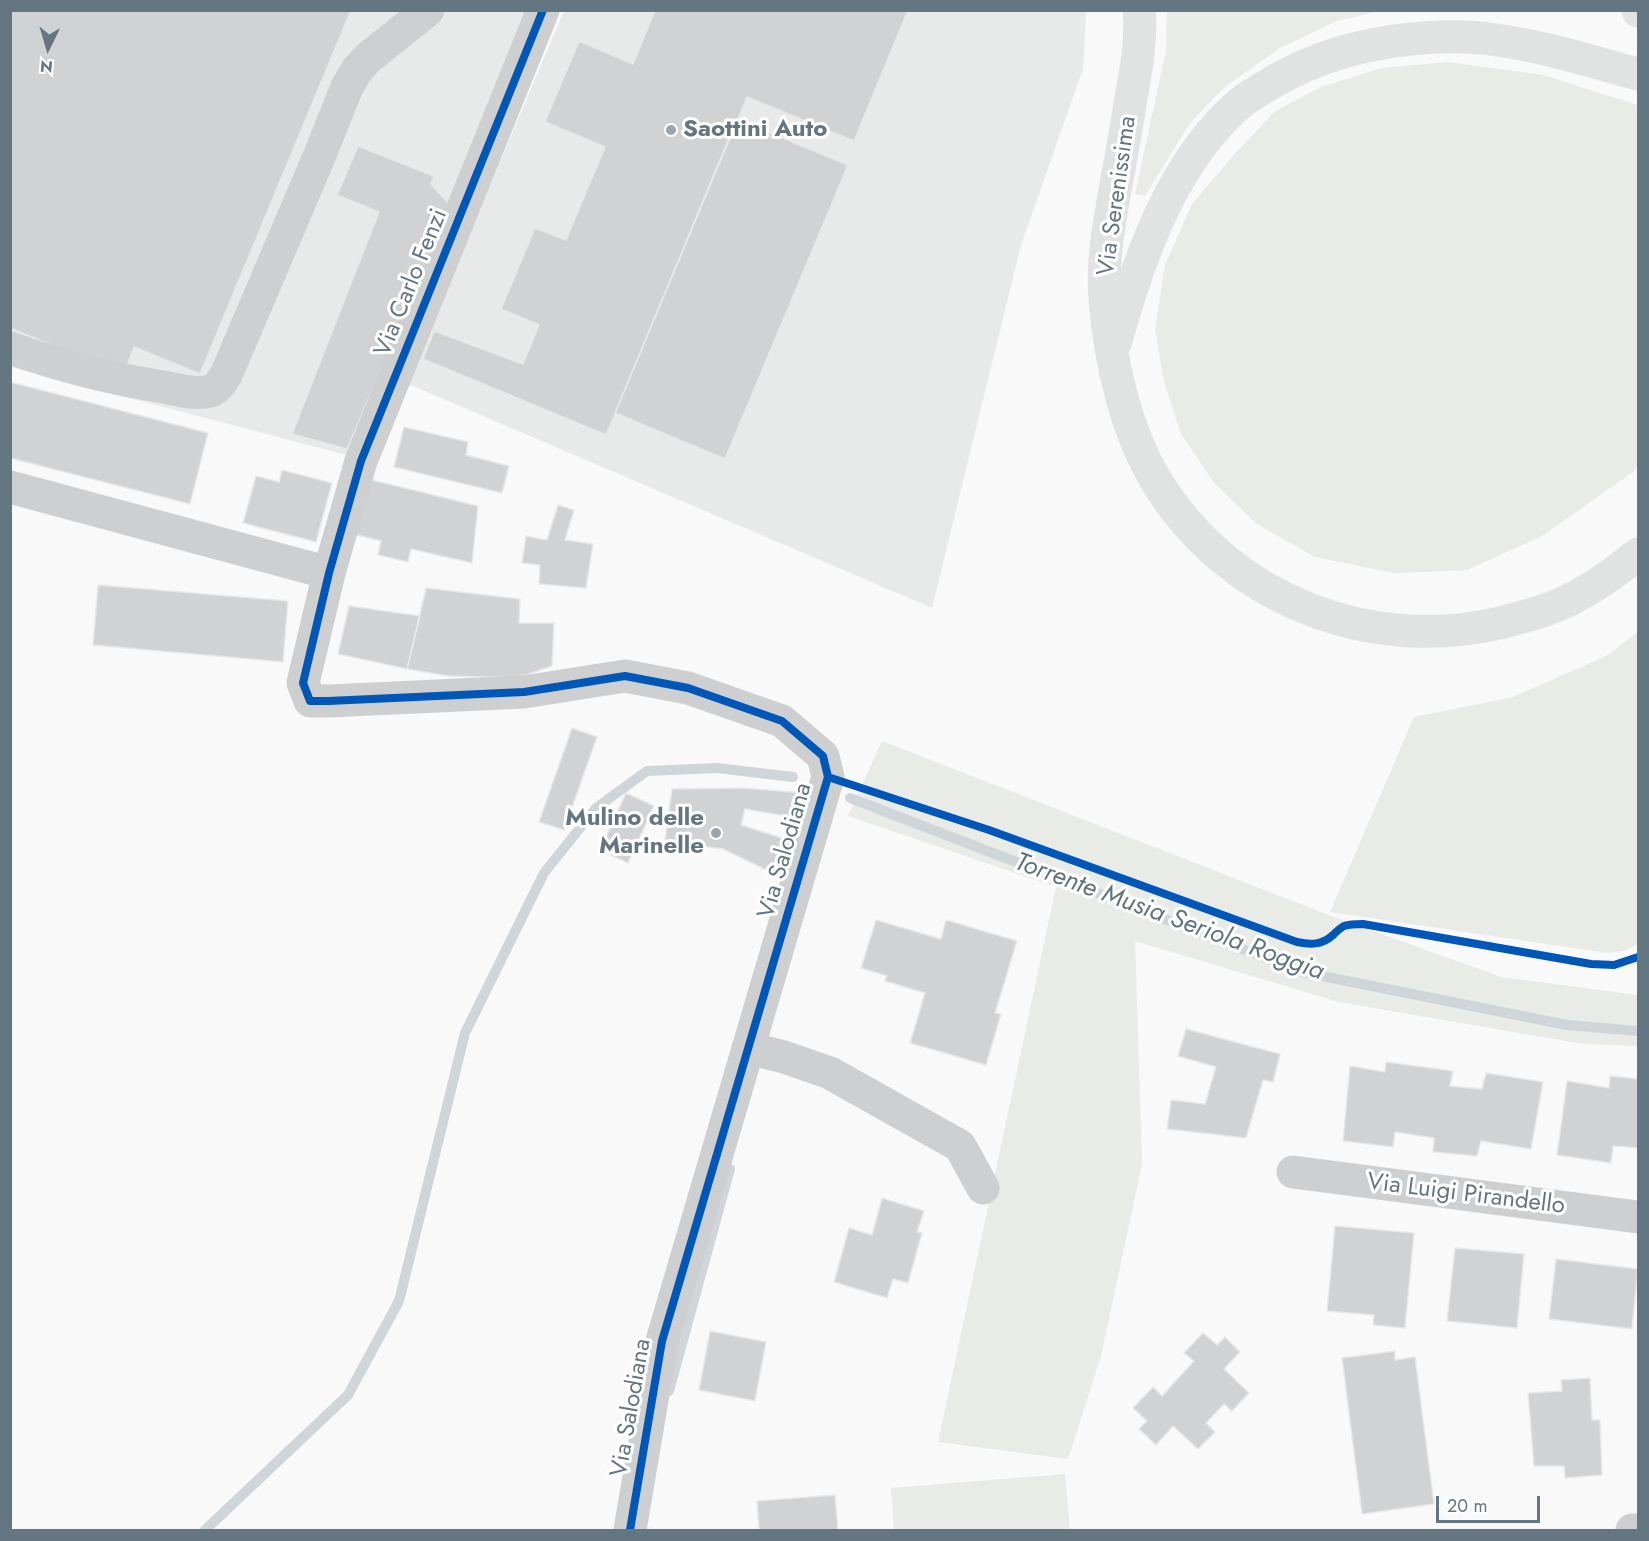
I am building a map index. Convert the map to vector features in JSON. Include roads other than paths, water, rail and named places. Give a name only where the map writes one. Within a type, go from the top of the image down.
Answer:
[{"type":"main road","name":"Via Serenissima","points":[[1140,10],[1137,68],[1104,253],[1105,299],[1120,390],[1127,416],[1142,454],[1160,487],[1207,546],[1237,570],[1278,596],[1320,614],[1355,624],[1394,631],[1438,632],[1482,627],[1522,618],[1569,601],[1615,572],[1638,554]]},
{"type":"main road","points":[[1113,354],[1129,293],[1152,233],[1180,177],[1208,135],[1244,100],[1287,73],[1333,54],[1383,42],[1434,37],[1486,39],[1538,47],[1638,74]]},
{"type":"street","points":[[10,348],[70,368],[144,384],[192,392],[208,392],[218,387],[226,375],[347,87],[357,70],[368,58],[428,10]]},
{"type":"street","name":"Via Carlo Fenzi","points":[[329,573],[361,461],[543,10]]},
{"type":"street","points":[[10,487],[329,573]]},
{"type":"street","name":"Via Salodiana","points":[[329,573],[303,683],[310,701],[524,692],[625,676],[688,688],[782,721],[823,756],[828,777],[662,1341],[630,1530]]},
{"type":"street","points":[[748,1048],[784,1057],[830,1073],[960,1146],[983,1188]]},
{"type":"street","name":"Via Luigi Pirandello","points":[[1293,1172],[1638,1217]]},
{"type":"street","points":[[1632,1530],[1638,1530]]},
{"type":"waterway","name":"Torrente Musia Seriola Roggia","points":[[205,1530],[348,1395],[399,1301],[465,1033],[544,873],[596,808],[647,771],[717,768],[793,777]]},
{"type":"waterway","name":"Torrente Musia Seriola Roggia","points":[[850,798],[1302,972],[1567,1025],[1638,1031]]},
{"type":"waterway","points":[[669,1391],[730,1169]]},
{"type":"place","name":"Saottini Auto","points":[[671,130]]},
{"type":"place","name":"Mulino delle Marinelle","points":[[716,833]]}]
